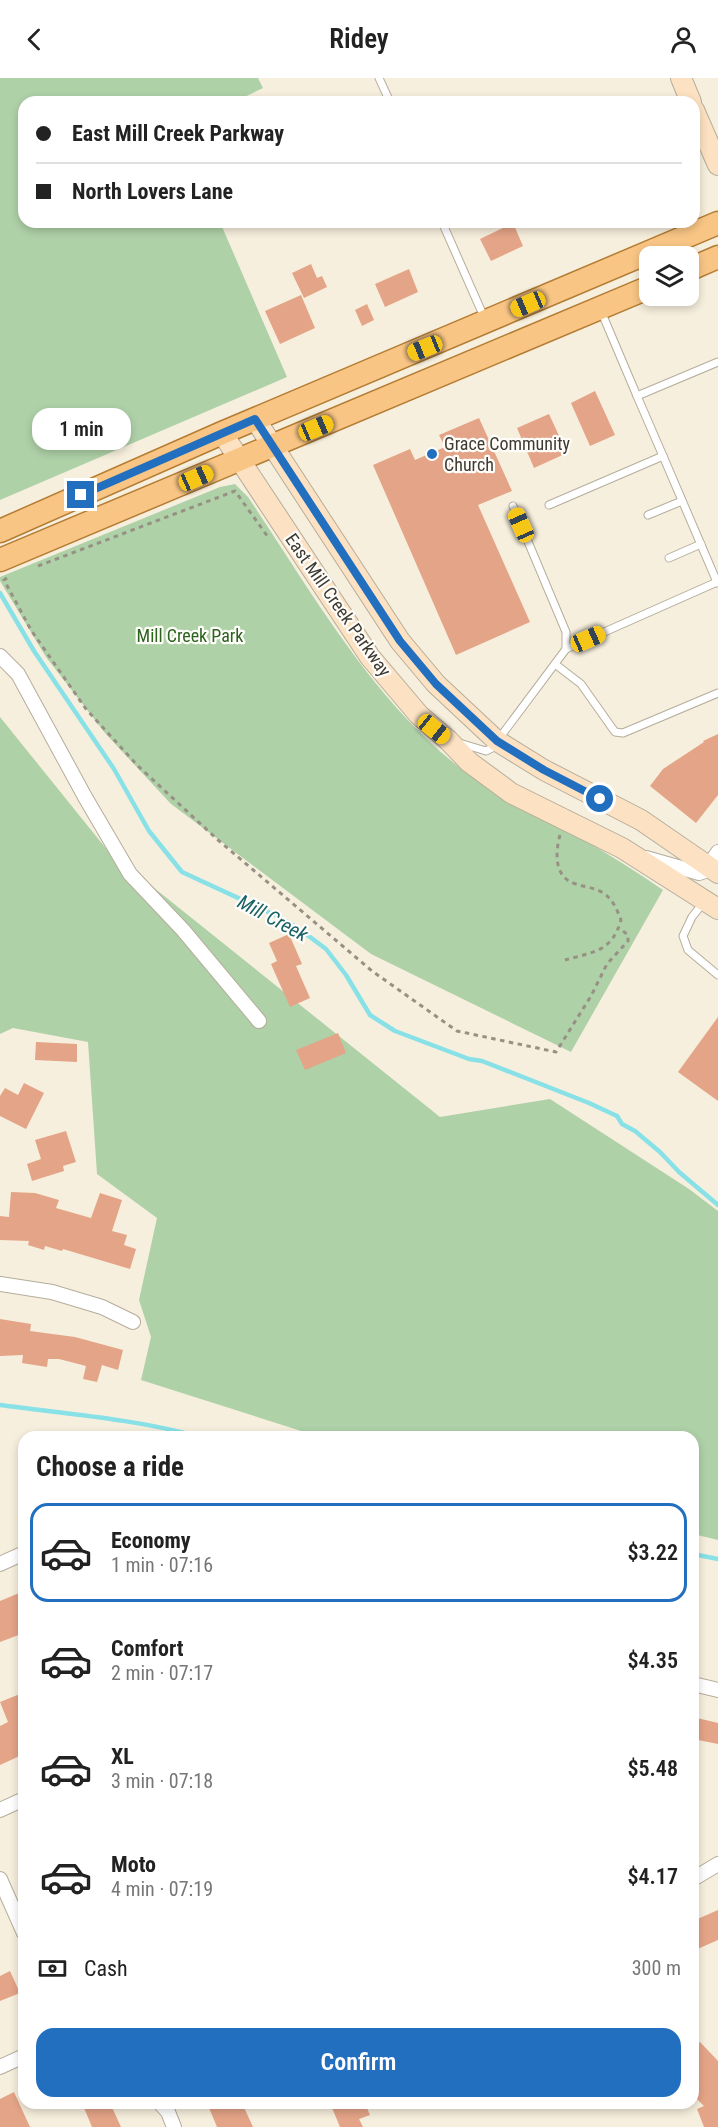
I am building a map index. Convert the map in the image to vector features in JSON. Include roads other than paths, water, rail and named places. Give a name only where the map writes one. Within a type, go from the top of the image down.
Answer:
[{"type":"main road","points":[[0,531],[222,433],[718,223]]},
{"type":"main road","points":[[699,265],[718,257]]},
{"type":"main road","points":[[7,568],[240,459],[639,292]]},
{"type":"street","points":[[681,78],[688,96]]},
{"type":"street","points":[[700,124],[718,165]]},
{"type":"street","name":"East Mill Creek Parkway","points":[[255,419],[400,641],[436,684],[497,741],[544,770],[641,820],[715,864]]},
{"type":"street","name":"East Mill Creek Parkway","points":[[222,433],[370,657],[419,715],[469,762],[511,793],[634,855],[712,904]]},
{"type":"street","points":[[0,656],[18,674],[130,874],[183,930],[259,1021]]},
{"type":"street","points":[[634,855],[699,873],[715,864]]},
{"type":"street","points":[[0,1284],[52,1292],[102,1308],[132,1322]]},
{"type":"street","points":[[0,1564],[18,1556]]},
{"type":"street","points":[[699,1685],[718,1690]]},
{"type":"street","points":[[0,1810],[18,1802]]},
{"type":"street","points":[[699,1875],[718,1864]]},
{"type":"street","points":[[0,1879],[18,1920]]},
{"type":"street","points":[[0,2067],[18,2059]]},
{"type":"street","points":[[165,2109],[174,2127]]},
{"type":"lane","points":[[380,78],[388,96]]},
{"type":"lane","points":[[445,228],[486,322]]},
{"type":"lane","points":[[448,740],[473,745],[486,751],[492,748],[566,649],[718,583],[600,309]]},
{"type":"lane","points":[[637,396],[718,362]]},
{"type":"lane","points":[[549,505],[663,456]]},
{"type":"lane","points":[[648,515],[682,501]]},
{"type":"lane","points":[[513,506],[566,632],[566,649]]},
{"type":"lane","points":[[669,558],[701,544]]},
{"type":"lane","points":[[555,664],[581,684],[615,732],[623,734],[718,693]]},
{"type":"lane","points":[[712,904],[692,917],[683,936],[688,950],[718,975]]},
{"type":"waterway","name":"Mill Creek","points":[[0,593],[34,651],[114,769],[149,831],[182,872],[279,917],[302,931],[326,949],[346,975],[370,1015],[395,1031],[469,1059],[482,1061],[617,1116],[622,1124],[635,1131],[660,1152],[679,1172],[718,1205]]},
{"type":"waterway","points":[[0,1405],[126,1421],[176,1431]]},
{"type":"waterway","points":[[699,1555],[718,1559]]},
{"type":"place","name":"Grace Community Church","points":[[432,454]]},
{"type":"park label","name":"Mill Creek Park","points":[[190,636]]}]
